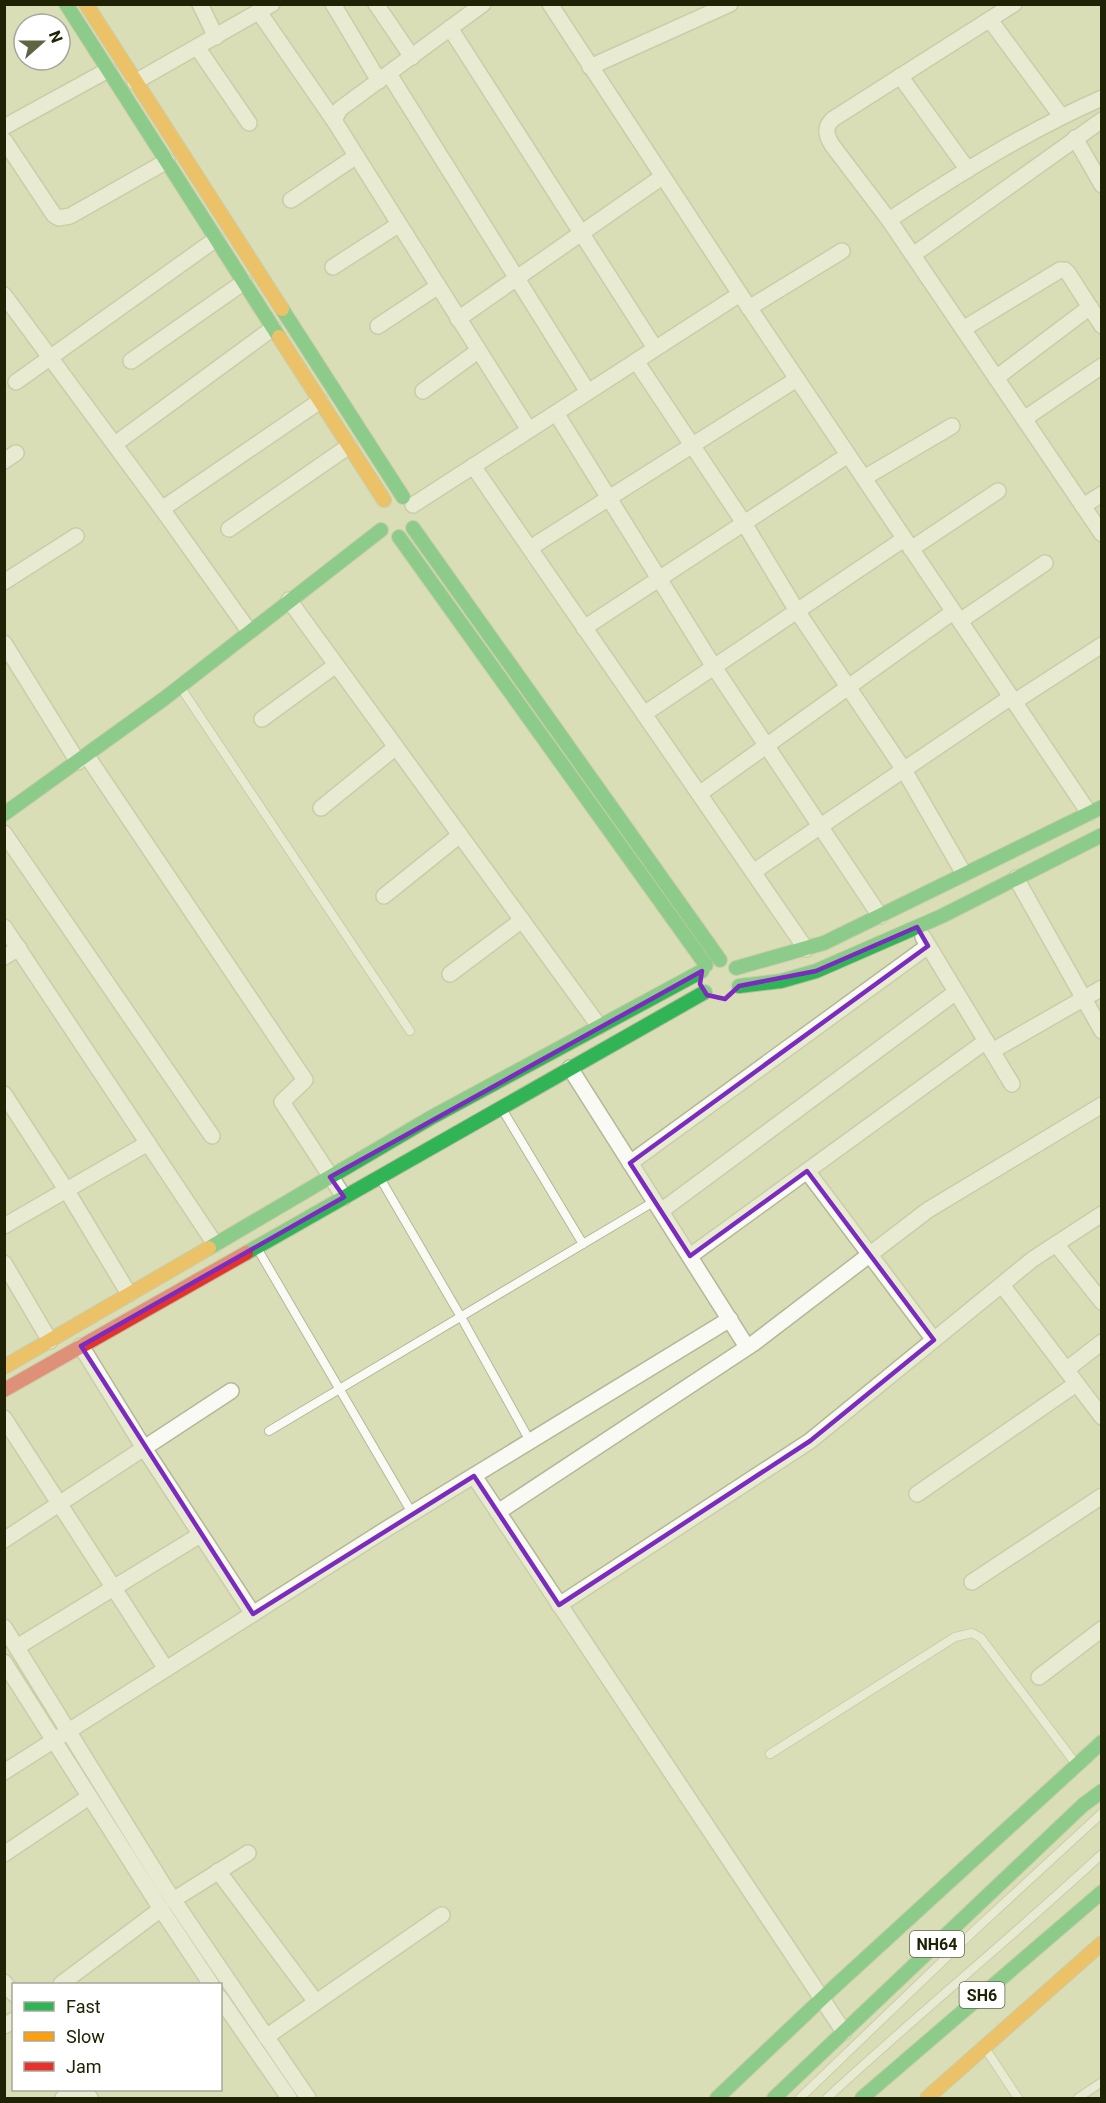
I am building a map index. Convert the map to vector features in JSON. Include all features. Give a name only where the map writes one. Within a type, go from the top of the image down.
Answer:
[{"type":"main road","points":[[66,4],[349,446],[379,515],[392,537],[406,535],[413,528],[417,518],[408,501],[86,4]]},
{"type":"main road","points":[[4,814],[180,686],[289,600],[396,496],[408,501]]},
{"type":"main road","points":[[413,528],[720,960]]},
{"type":"main road","points":[[399,537],[704,968],[700,984],[712,998],[816,971],[917,927],[1101,835]]},
{"type":"main road","points":[[736,968],[824,944],[1095,810]]},
{"type":"main road","points":[[4,1367],[432,1117],[704,968],[712,961],[720,960],[731,963],[736,968],[739,974],[729,994]]},
{"type":"main road","points":[[4,1390],[705,992]]},
{"type":"main road","points":[[717,2098],[1101,1742]]},
{"type":"main road","name":"NH64","points":[[774,2098],[1083,1805],[1101,1791]]},
{"type":"main road","name":"SH6","points":[[862,2098],[1101,1892]]},
{"type":"main road","points":[[927,2098],[1101,1943]]},
{"type":"street","points":[[200,4],[216,37]]},
{"type":"street","points":[[333,4],[516,278],[588,392]]},
{"type":"street","points":[[376,4],[412,57]]},
{"type":"street","points":[[335,122],[340,109],[483,4]]},
{"type":"street","points":[[550,4],[796,379],[1013,700],[1095,810]]},
{"type":"street","points":[[590,67],[711,8],[730,4]]},
{"type":"street","points":[[1014,4],[833,119],[828,123],[826,130],[832,145],[890,220],[1101,534]]},
{"type":"street","points":[[135,82],[266,8],[355,157],[529,430]]},
{"type":"street","points":[[990,20],[1061,116]]},
{"type":"street","points":[[450,28],[655,348]]},
{"type":"street","points":[[197,47],[249,123]]},
{"type":"street","points":[[4,127],[108,70]]},
{"type":"street","points":[[900,76],[968,170]]},
{"type":"street","points":[[890,220],[968,170],[1061,116],[1101,98]]},
{"type":"street","points":[[913,255],[1101,120]]},
{"type":"street","points":[[1075,138],[1101,185]]},
{"type":"street","points":[[4,140],[54,215],[59,218],[70,216],[167,161]]},
{"type":"street","points":[[291,200],[355,157]]},
{"type":"street","points":[[458,319],[662,177]]},
{"type":"street","points":[[333,267],[398,225]]},
{"type":"street","points":[[16,381],[216,239]]},
{"type":"street","points":[[749,308],[842,250]]},
{"type":"street","points":[[963,329],[1060,270],[1068,273],[1101,326]]},
{"type":"street","points":[[131,361],[244,282]]},
{"type":"street","points":[[378,326],[437,287]]},
{"type":"street","points":[[408,501],[473,466],[740,294]]},
{"type":"street","points":[[4,295],[162,508],[249,631]]},
{"type":"street","points":[[996,378],[1090,307]]},
{"type":"street","points":[[115,444],[273,328]]},
{"type":"street","points":[[423,391],[478,351]]},
{"type":"street","points":[[636,361],[744,523],[797,611],[904,770],[964,874]]},
{"type":"street","points":[[1024,419],[1101,366]]},
{"type":"street","points":[[530,548],[796,379]]},
{"type":"street","points":[[162,508],[320,401]]},
{"type":"street","points":[[556,413],[714,668],[880,916]]},
{"type":"street","points":[[864,478],[952,426]]},
{"type":"street","points":[[230,529],[349,446]]},
{"type":"street","points":[[584,628],[848,455]]},
{"type":"street","points":[[473,466],[806,949]]},
{"type":"street","points":[[644,714],[797,611],[998,491]]},
{"type":"street","points":[[1083,506],[1101,494]]},
{"type":"street","points":[[4,582],[76,536]]},
{"type":"street","points":[[699,794],[848,688],[1045,563]]},
{"type":"street","points":[[289,600],[599,1026]]},
{"type":"street","points":[[4,644],[305,1080],[282,1102],[344,1197]]},
{"type":"street","points":[[753,872],[904,770],[1101,645]]},
{"type":"street","points":[[262,719],[336,664]]},
{"type":"street","points":[[321,808],[396,747]]},
{"type":"street","points":[[4,833],[212,1136]]},
{"type":"street","points":[[384,896],[460,835]]},
{"type":"street","points":[[1016,878],[1101,1031]]},
{"type":"street","points":[[450,974],[522,920]]},
{"type":"street","points":[[4,927],[215,1244]]},
{"type":"street","points":[[917,927],[1012,1084]]},
{"type":"street","points":[[630,1163],[928,946]]},
{"type":"street","points":[[4,957],[19,948]]},
{"type":"street","points":[[690,1256],[807,1171],[989,1046],[1101,988]]},
{"type":"street","points":[[658,1206],[956,992]]},
{"type":"street","points":[[570,1068],[747,1347]]},
{"type":"street","points":[[4,1094],[67,1191],[129,1294]]},
{"type":"street","points":[[498,1512],[747,1347],[928,1210],[1101,1107]]},
{"type":"street","points":[[4,1226],[148,1143]]},
{"type":"street","points":[[807,1171],[934,1341]]},
{"type":"street","points":[[559,1605],[810,1442],[1033,1259],[1101,1214]]},
{"type":"street","points":[[1056,1244],[1101,1302]]},
{"type":"street","points":[[4,1263],[50,1341]]},
{"type":"street","points":[[1002,1285],[1101,1418]]},
{"type":"street","points":[[4,1772],[412,1513],[730,1319]]},
{"type":"street","points":[[1066,1370],[1101,1342]]},
{"type":"street","points":[[81,1346],[144,1448],[253,1614]]},
{"type":"street","points":[[917,1494],[1076,1384]]},
{"type":"street","points":[[4,1540],[231,1391]]},
{"type":"street","points":[[4,1418],[166,1669]]},
{"type":"street","points":[[474,1476],[844,2032]]},
{"type":"street","points":[[972,1582],[1101,1496]]},
{"type":"street","points":[[17,1647],[200,1534]]},
{"type":"street","points":[[4,1627],[68,1731],[210,1983]]},
{"type":"street","points":[[1039,1677],[1101,1629]]},
{"type":"street","points":[[4,1662],[89,1797],[266,2037],[308,2098]]},
{"type":"street","points":[[4,1854],[89,1797]]},
{"type":"street","points":[[62,1983],[167,1905],[249,1853]]},
{"type":"street","points":[[218,1871],[316,2002]]},
{"type":"street","points":[[266,2037],[442,1915]]},
{"type":"street","points":[[222,2001],[288,2098]]},
{"type":"lane","points":[[180,686],[410,1031]]},
{"type":"lane","points":[[501,1107],[583,1244]]},
{"type":"lane","points":[[380,1176],[530,1441]]},
{"type":"lane","points":[[269,1431],[583,1244],[658,1206]]},
{"type":"lane","points":[[256,1246],[412,1513]]},
{"type":"lane","points":[[770,1754],[955,1637],[972,1633],[981,1638],[1076,1765]]},
{"type":"lane","points":[[800,2098],[1101,1813]]},
{"type":"lane","points":[[827,2098],[1022,1927],[1101,1854]]},
{"type":"lane","points":[[984,2047],[1018,2098]]},
{"type":"lane","points":[[1078,2098],[1101,2082]]},
{"type":"highlighted area","points":[[917,927],[928,946],[630,1163],[690,1256],[807,1171],[934,1340],[810,1441],[559,1605],[474,1476],[253,1614],[81,1346],[344,1197],[330,1177],[702,971],[700,984],[707,995],[725,999],[739,986],[816,971]]},
{"type":"traffic: fast","points":[[66,4],[279,337]]},
{"type":"traffic: fast","points":[[282,309],[403,497]]},
{"type":"traffic: fast","points":[[413,528],[720,960]]},
{"type":"traffic: fast","points":[[4,814],[165,698],[381,530]]},
{"type":"traffic: fast","points":[[399,537],[706,965]]},
{"type":"traffic: fast","points":[[736,968],[824,943],[1102,807]]},
{"type":"traffic: fast","points":[[739,986],[781,981],[816,971],[942,916],[1102,835]]},
{"type":"traffic: fast","points":[[209,1248],[432,1117],[702,971]]},
{"type":"traffic: fast","points":[[246,1253],[705,992]]},
{"type":"traffic: fast","points":[[717,2098],[832,1989],[1102,1742]]},
{"type":"traffic: fast","points":[[774,2098],[1083,1805],[1102,1791]]},
{"type":"traffic: fast","points":[[862,2098],[1102,1892]]},
{"type":"traffic: slow","points":[[86,4],[282,309]]},
{"type":"traffic: slow","points":[[279,337],[384,500]]},
{"type":"traffic: slow","points":[[4,1367],[209,1248]]},
{"type":"traffic: slow","points":[[927,2098],[1102,1943]]},
{"type":"traffic: jam","points":[[4,1390],[246,1253]]}]
